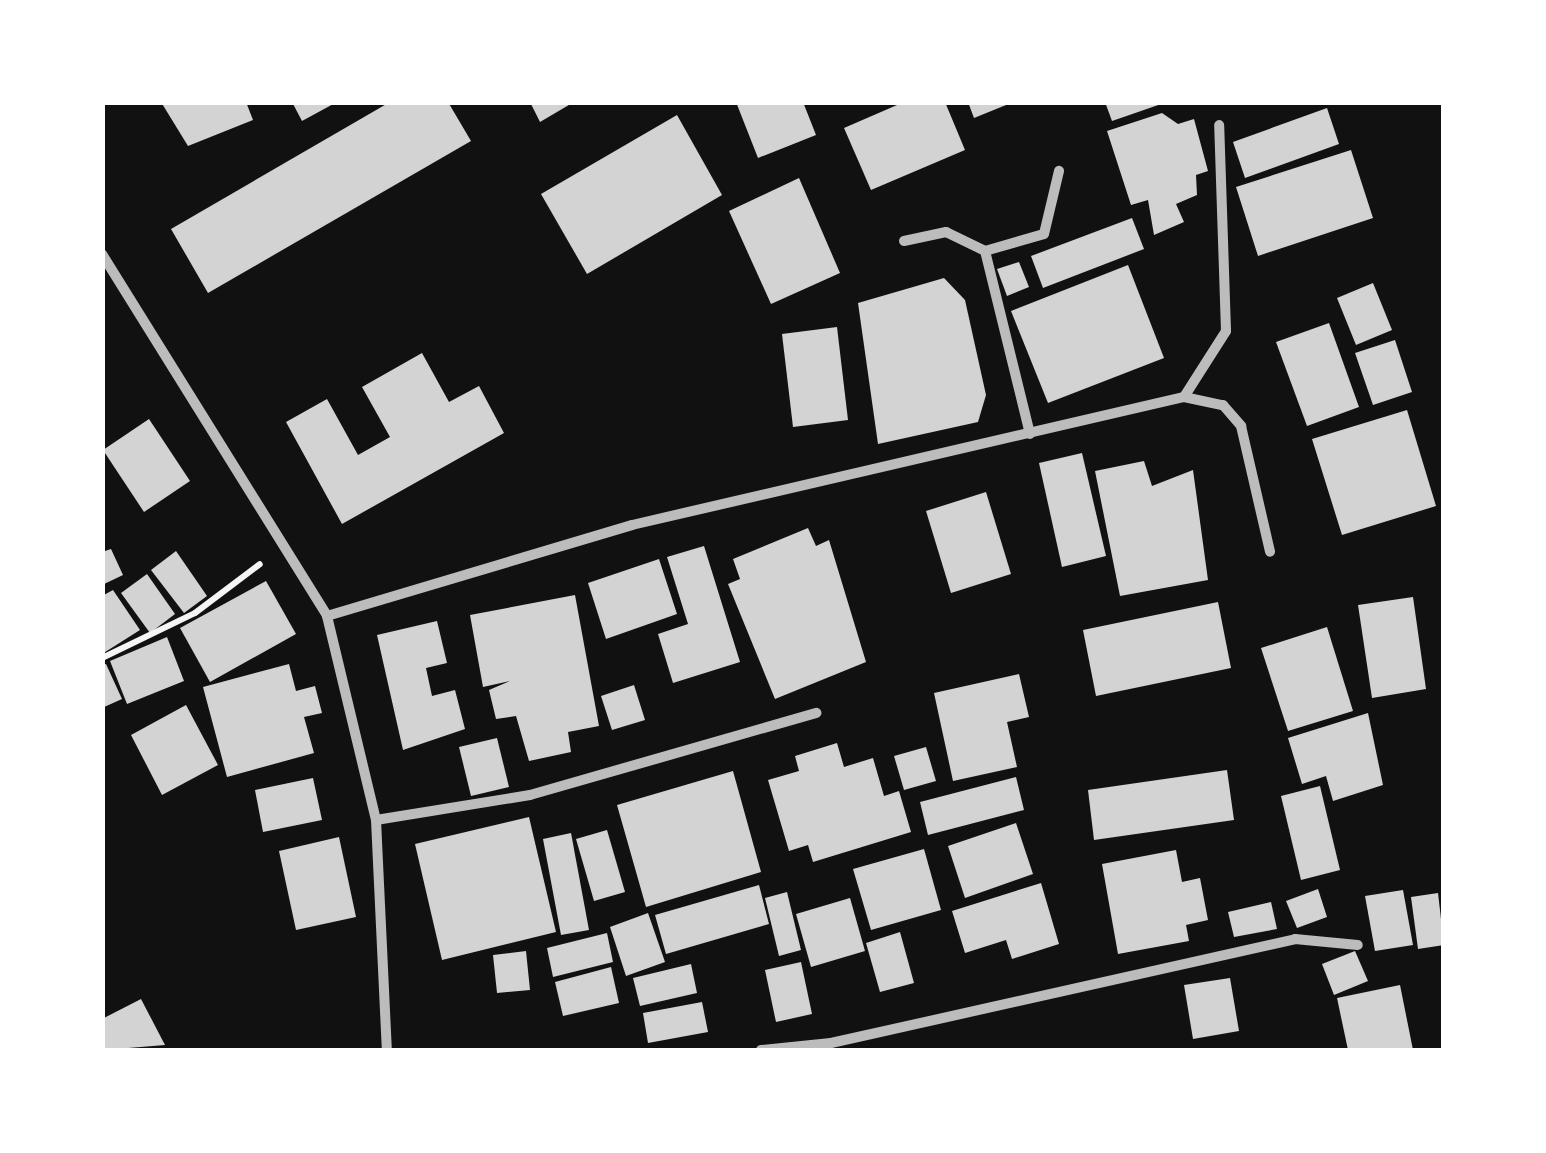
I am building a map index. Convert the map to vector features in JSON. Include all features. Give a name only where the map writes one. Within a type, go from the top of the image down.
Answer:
[{"type":"street","points":[[1184,397],[1226,330],[1219,125]]},
{"type":"street","points":[[904,241],[946,232],[985,251],[1044,234],[1059,171]]},
{"type":"street","points":[[985,251],[1030,434]]},
{"type":"street","points":[[102,254],[287,540],[327,616],[376,820],[387,1050]]},
{"type":"street","points":[[327,616],[632,525],[1184,397],[1224,406],[1241,426],[1270,552]]},
{"type":"street","points":[[376,820],[530,795],[816,713]]},
{"type":"street","points":[[761,1050],[831,1043],[1295,939],[1358,945]]},
{"type":"path","points":[[102,658],[195,613],[287,540]]},
{"type":"building","points":[[161,102],[246,102],[253,120],[188,146]]},
{"type":"building","points":[[292,102],[337,102],[302,121]]},
{"type":"building","points":[[390,102],[448,102],[471,141],[208,293],[171,229]]},
{"type":"building","points":[[530,102],[574,102],[540,122]]},
{"type":"building","points":[[736,102],[803,102],[816,135],[758,158]]},
{"type":"building","points":[[904,102],[945,102],[965,150],[871,190],[844,128]]},
{"type":"building","points":[[968,102],[1011,102],[1011,103],[974,118]]},
{"type":"building","points":[[1105,102],[1167,102],[1112,121]]},
{"type":"building","points":[[1327,108],[1339,144],[1245,178],[1233,142]]},
{"type":"building","points":[[1162,113],[1178,124],[1194,119],[1208,171],[1196,175],[1197,195],[1176,204],[1184,222],[1154,235],[1148,200],[1131,205],[1107,131]]},
{"type":"building","points":[[677,115],[722,195],[587,274],[541,194]]},
{"type":"building","points":[[1351,150],[1373,218],[1258,256],[1236,187]]},
{"type":"building","points":[[799,178],[840,273],[771,304],[729,211]]},
{"type":"building","points":[[1132,218],[1144,249],[1043,288],[1031,256]]},
{"type":"building","points":[[1019,262],[1029,287],[1007,296],[997,269]]},
{"type":"building","points":[[1128,265],[1164,358],[1048,403],[1011,311]]},
{"type":"building","points":[[944,278],[965,300],[986,395],[978,422],[878,444],[858,303]]},
{"type":"building","points":[[1373,283],[1392,330],[1356,345],[1337,298]]},
{"type":"building","points":[[1329,323],[1359,407],[1307,426],[1276,342]]},
{"type":"building","points":[[837,327],[848,420],[793,427],[782,334]]},
{"type":"building","points":[[1395,340],[1412,392],[1373,405],[1355,353]]},
{"type":"building","points":[[422,353],[449,402],[479,386],[504,433],[342,524],[286,422],[327,399],[358,455],[390,437],[362,387]]},
{"type":"building","points":[[1407,410],[1436,506],[1342,535],[1312,439]]},
{"type":"building","points":[[149,419],[190,481],[144,512],[103,450]]},
{"type":"building","points":[[1082,453],[1106,556],[1062,567],[1039,463]]},
{"type":"building","points":[[1144,461],[1152,486],[1193,470],[1208,580],[1120,596],[1095,471]]},
{"type":"building","points":[[986,492],[1011,574],[951,593],[926,511]]},
{"type":"building","points":[[808,528],[816,546],[829,540],[866,662],[775,699],[728,584],[740,579],[733,559]]},
{"type":"building","points":[[704,546],[740,662],[673,683],[658,634],[688,624],[667,557]]},
{"type":"building","points":[[111,549],[123,575],[102,585],[102,552]]},
{"type":"building","points":[[176,551],[207,596],[184,613],[151,570]]},
{"type":"building","points":[[659,559],[677,614],[606,639],[588,583]]},
{"type":"building","points":[[147,574],[175,614],[150,633],[121,593]]},
{"type":"building","points":[[266,581],[296,634],[210,682],[180,628]]},
{"type":"building","points":[[113,590],[140,630],[102,654],[102,596]]},
{"type":"building","points":[[575,595],[599,726],[568,732],[571,752],[529,761],[516,716],[496,719],[489,690],[510,681],[483,687],[470,615]]},
{"type":"building","points":[[1413,597],[1426,689],[1372,698],[1358,605]]},
{"type":"building","points":[[1218,602],[1231,668],[1096,696],[1083,630]]},
{"type":"building","points":[[437,621],[447,663],[426,668],[432,696],[455,690],[465,729],[403,750],[377,635]]},
{"type":"building","points":[[1327,627],[1353,711],[1288,731],[1261,648]]},
{"type":"building","points":[[167,637],[184,681],[127,704],[110,661]]},
{"type":"building","points":[[106,664],[122,699],[102,708],[102,665]]},
{"type":"building","points":[[289,664],[296,691],[315,686],[322,713],[304,717],[314,753],[227,777],[203,687]]},
{"type":"building","points":[[1019,674],[1029,717],[1007,722],[1017,767],[953,781],[934,693]]},
{"type":"building","points":[[634,685],[645,720],[612,730],[601,696]]},
{"type":"building","points":[[186,705],[218,765],[162,795],[131,735]]},
{"type":"building","points":[[1368,713],[1383,785],[1333,801],[1326,776],[1302,784],[1288,738]]},
{"type":"building","points":[[497,738],[509,787],[471,796],[459,747]]},
{"type":"building","points":[[837,743],[844,767],[873,758],[884,796],[899,791],[911,832],[813,862],[808,845],[789,851],[768,780],[799,771],[795,756]]},
{"type":"building","points":[[926,747],[936,781],[904,790],[894,756]]},
{"type":"building","points":[[1227,770],[1234,820],[1094,840],[1088,790]]},
{"type":"building","points":[[733,771],[761,872],[646,907],[617,805]]},
{"type":"building","points":[[1016,777],[1024,810],[928,835],[920,802]]},
{"type":"building","points":[[313,778],[322,820],[263,832],[255,790]]},
{"type":"building","points":[[1320,786],[1340,870],[1301,880],[1281,796]]},
{"type":"building","points":[[529,817],[556,932],[442,960],[415,844]]},
{"type":"building","points":[[1016,823],[1033,874],[965,898],[948,846]]},
{"type":"building","points":[[607,830],[625,892],[594,901],[576,839]]},
{"type":"building","points":[[571,833],[589,930],[561,935],[543,839]]},
{"type":"building","points":[[339,837],[356,917],[296,930],[279,851]]},
{"type":"building","points":[[924,849],[941,910],[871,930],[853,869]]},
{"type":"building","points":[[1176,850],[1182,882],[1200,878],[1208,920],[1186,925],[1189,941],[1118,954],[1102,864]]},
{"type":"building","points":[[1041,883],[1059,944],[1012,959],[1006,940],[965,953],[952,911]]},
{"type":"building","points":[[759,885],[769,924],[666,954],[655,915]]},
{"type":"building","points":[[1318,889],[1327,917],[1297,928],[1286,901]]},
{"type":"building","points":[[1403,890],[1413,945],[1375,951],[1365,896]]},
{"type":"building","points":[[787,892],[801,950],[779,956],[765,898]]},
{"type":"building","points":[[1438,893],[1444,945],[1418,949],[1411,897]]},
{"type":"building","points":[[850,898],[865,951],[811,967],[796,914]]},
{"type":"building","points":[[1271,902],[1277,929],[1234,937],[1228,912]]},
{"type":"building","points":[[648,913],[665,962],[626,976],[610,927]]},
{"type":"building","points":[[900,932],[914,983],[880,992],[866,943]]},
{"type":"building","points":[[607,933],[613,962],[553,977],[547,948]]},
{"type":"building","points":[[526,951],[530,990],[497,993],[493,955]]},
{"type":"building","points":[[1355,951],[1368,981],[1334,995],[1322,964]]},
{"type":"building","points":[[801,962],[812,1014],[776,1022],[765,970]]},
{"type":"building","points":[[691,964],[697,993],[640,1006],[633,978]]},
{"type":"building","points":[[611,967],[619,1003],[563,1016],[555,982]]},
{"type":"building","points":[[1230,978],[1239,1031],[1193,1039],[1184,985]]},
{"type":"building","points":[[1400,985],[1413,1050],[1348,1050],[1337,998]]},
{"type":"building","points":[[141,999],[165,1045],[104,1050],[102,1019]]},
{"type":"building","points":[[702,1002],[708,1032],[648,1043],[643,1013]]}]
